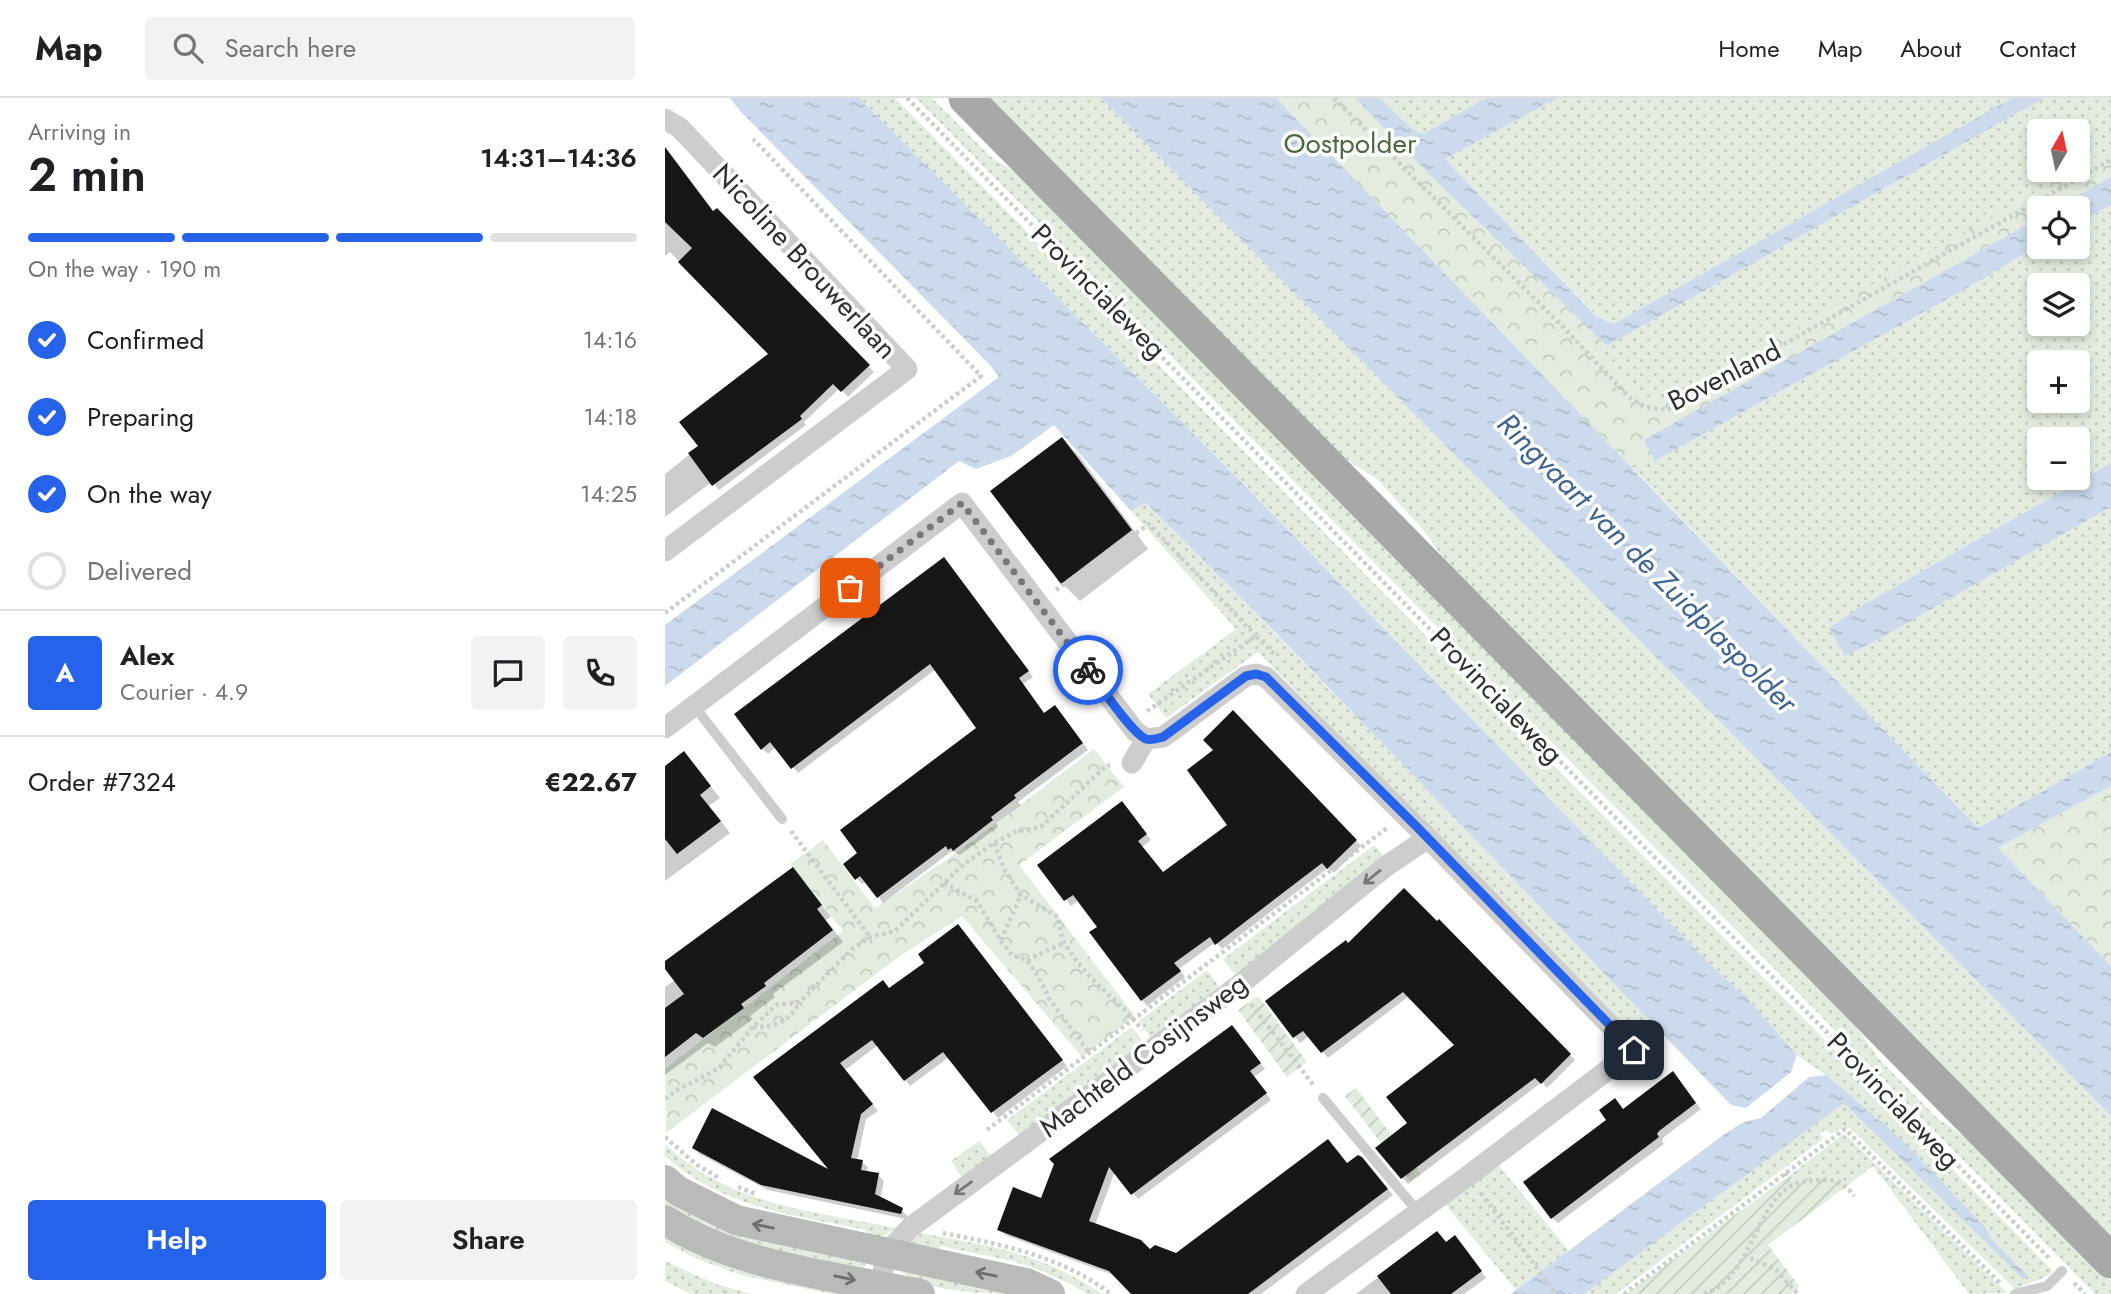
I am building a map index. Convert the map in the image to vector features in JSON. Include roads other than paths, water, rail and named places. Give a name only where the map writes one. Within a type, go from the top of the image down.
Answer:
[{"type":"main road","name":"Provincialeweg","points":[[967,98],[2111,1261]]},
{"type":"street","name":"Nicoline Brouwerlaan","points":[[665,119],[680,128],[908,369],[665,551]]},
{"type":"street","points":[[665,728],[962,503],[1135,731],[1146,739],[1163,737],[1246,676],[1256,674],[1266,677],[1428,838],[1634,1050],[1306,1294]]},
{"type":"street","points":[[1132,763],[1146,739]]},
{"type":"street","name":"Machteld Cosijnsweg","points":[[887,1252],[911,1227],[937,1206],[1238,986],[1385,867],[1428,838]]},
{"type":"street","points":[[665,1180],[688,1196],[736,1220],[1026,1283],[1051,1294]]},
{"type":"street","points":[[665,1220],[694,1237],[733,1253],[920,1294]]},
{"type":"street","points":[[880,1286],[887,1252]]},
{"type":"lane","points":[[694,706],[782,819]]},
{"type":"lane","points":[[1323,1098],[1418,1212]]},
{"type":"lane","points":[[2015,1294],[2047,1286],[2062,1271]]},
{"type":"water","points":[[730,98],[859,98],[1212,452],[1715,969],[1745,996],[1797,1055],[1791,1072],[1746,1108],[1731,1105],[1274,631],[1146,503],[1131,511],[1054,425],[1011,456],[976,469],[959,461],[665,686],[665,625],[999,377]]},
{"type":"water","name":"Ringvaart van de Zuidplaspolder","points":[[1101,98],[1276,98],[1978,828],[2111,752],[2111,786],[1998,848],[2111,966],[2111,1116]]},
{"type":"water","points":[[1355,98],[1380,98],[1411,128],[1423,134],[1486,98],[1557,98],[1445,159],[1597,317],[1614,324],[2012,98],[2044,98],[1607,346],[1433,178]]},
{"type":"water","points":[[2111,177],[2111,205],[2090,217],[2090,196],[2078,196]]},
{"type":"water","points":[[2027,225],[2027,252],[1978,282],[1655,461],[1644,440]]},
{"type":"water","points":[[2111,463],[2111,507],[1845,656],[1829,628],[1863,605],[2064,490],[2090,490],[2090,475]]},
{"type":"water","points":[[1826,1075],[1900,1138],[2027,1275],[2023,1279],[1844,1103],[1584,1294],[1511,1294],[1726,1133],[1744,1122],[1761,1118],[1809,1077]]},
{"type":"park label","name":"Oostpolder","points":[[1350,143]]}]
